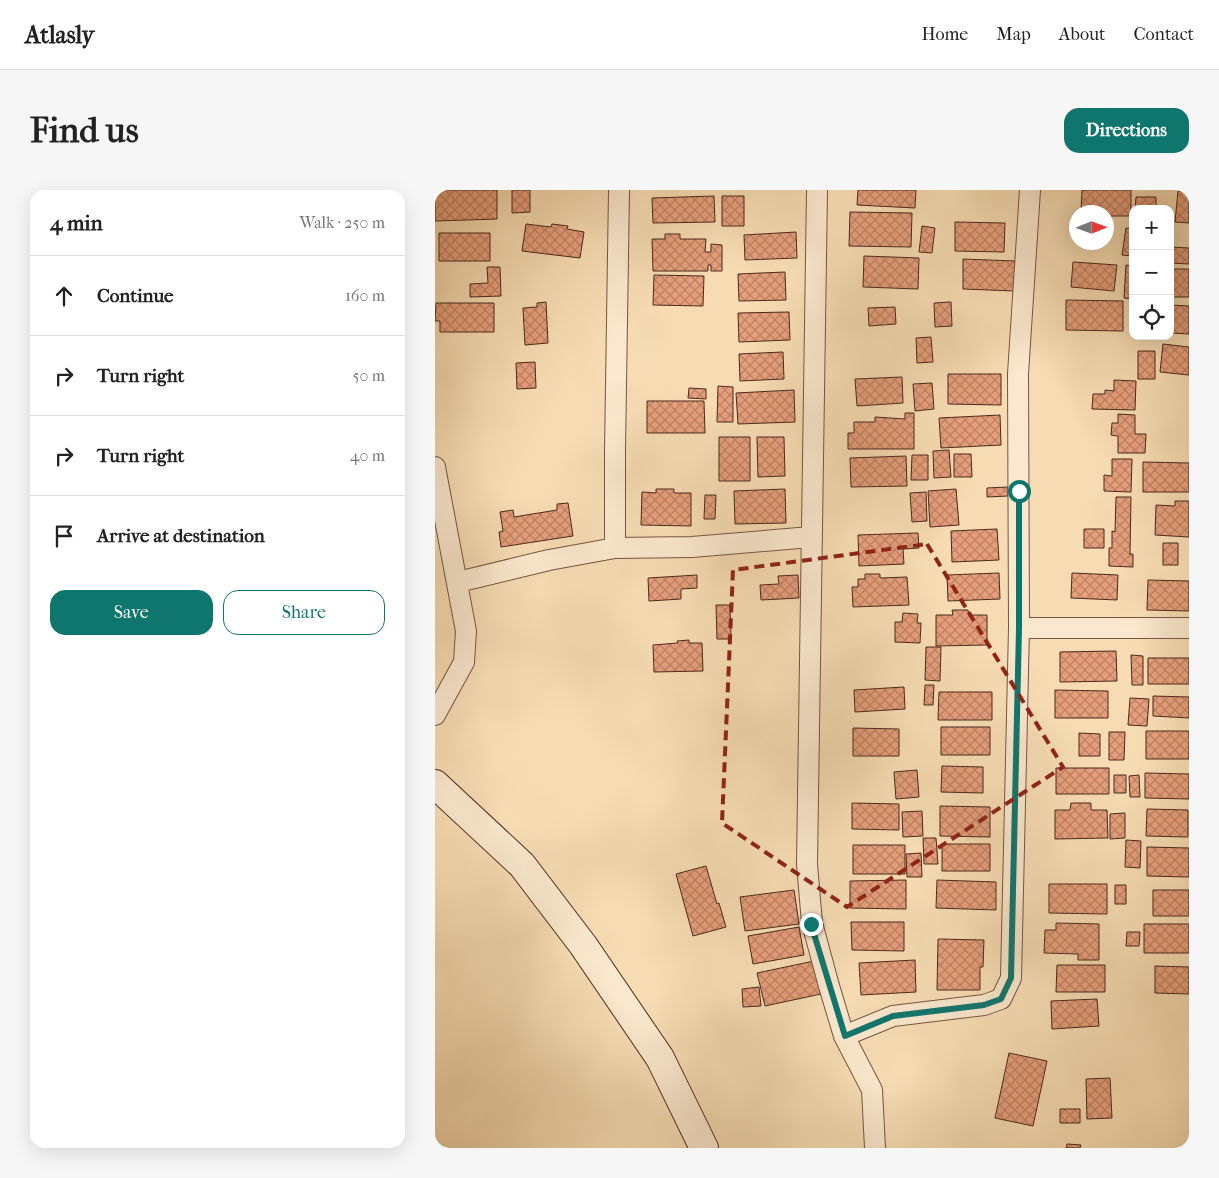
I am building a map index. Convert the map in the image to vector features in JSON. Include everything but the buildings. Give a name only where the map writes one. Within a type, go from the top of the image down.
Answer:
[{"type":"main road","points":[[435,784],[522,865],[583,945],[660,1058],[704,1148]]},
{"type":"street","points":[[615,548],[619,190]]},
{"type":"street","points":[[817,190],[807,864],[811,924],[845,1036],[873,1090],[875,1148]]},
{"type":"street","points":[[845,1036],[893,1016],[984,1005],[1001,999],[1011,978],[1019,628],[1018,374],[1030,190]]},
{"type":"street","points":[[435,467],[466,631],[464,662],[435,715]]},
{"type":"street","points":[[458,582],[549,560],[615,548],[692,548],[811,537]]},
{"type":"street","points":[[1019,628],[1189,628]]},
{"type":"highlighted area","points":[[927,544],[1063,767],[847,907],[722,823],[733,570]]},
{"type":"route","points":[[811,924],[845,1036],[865,1026],[893,1016],[984,1005],[1001,999],[1011,978],[1019,628],[1019,491]]}]
